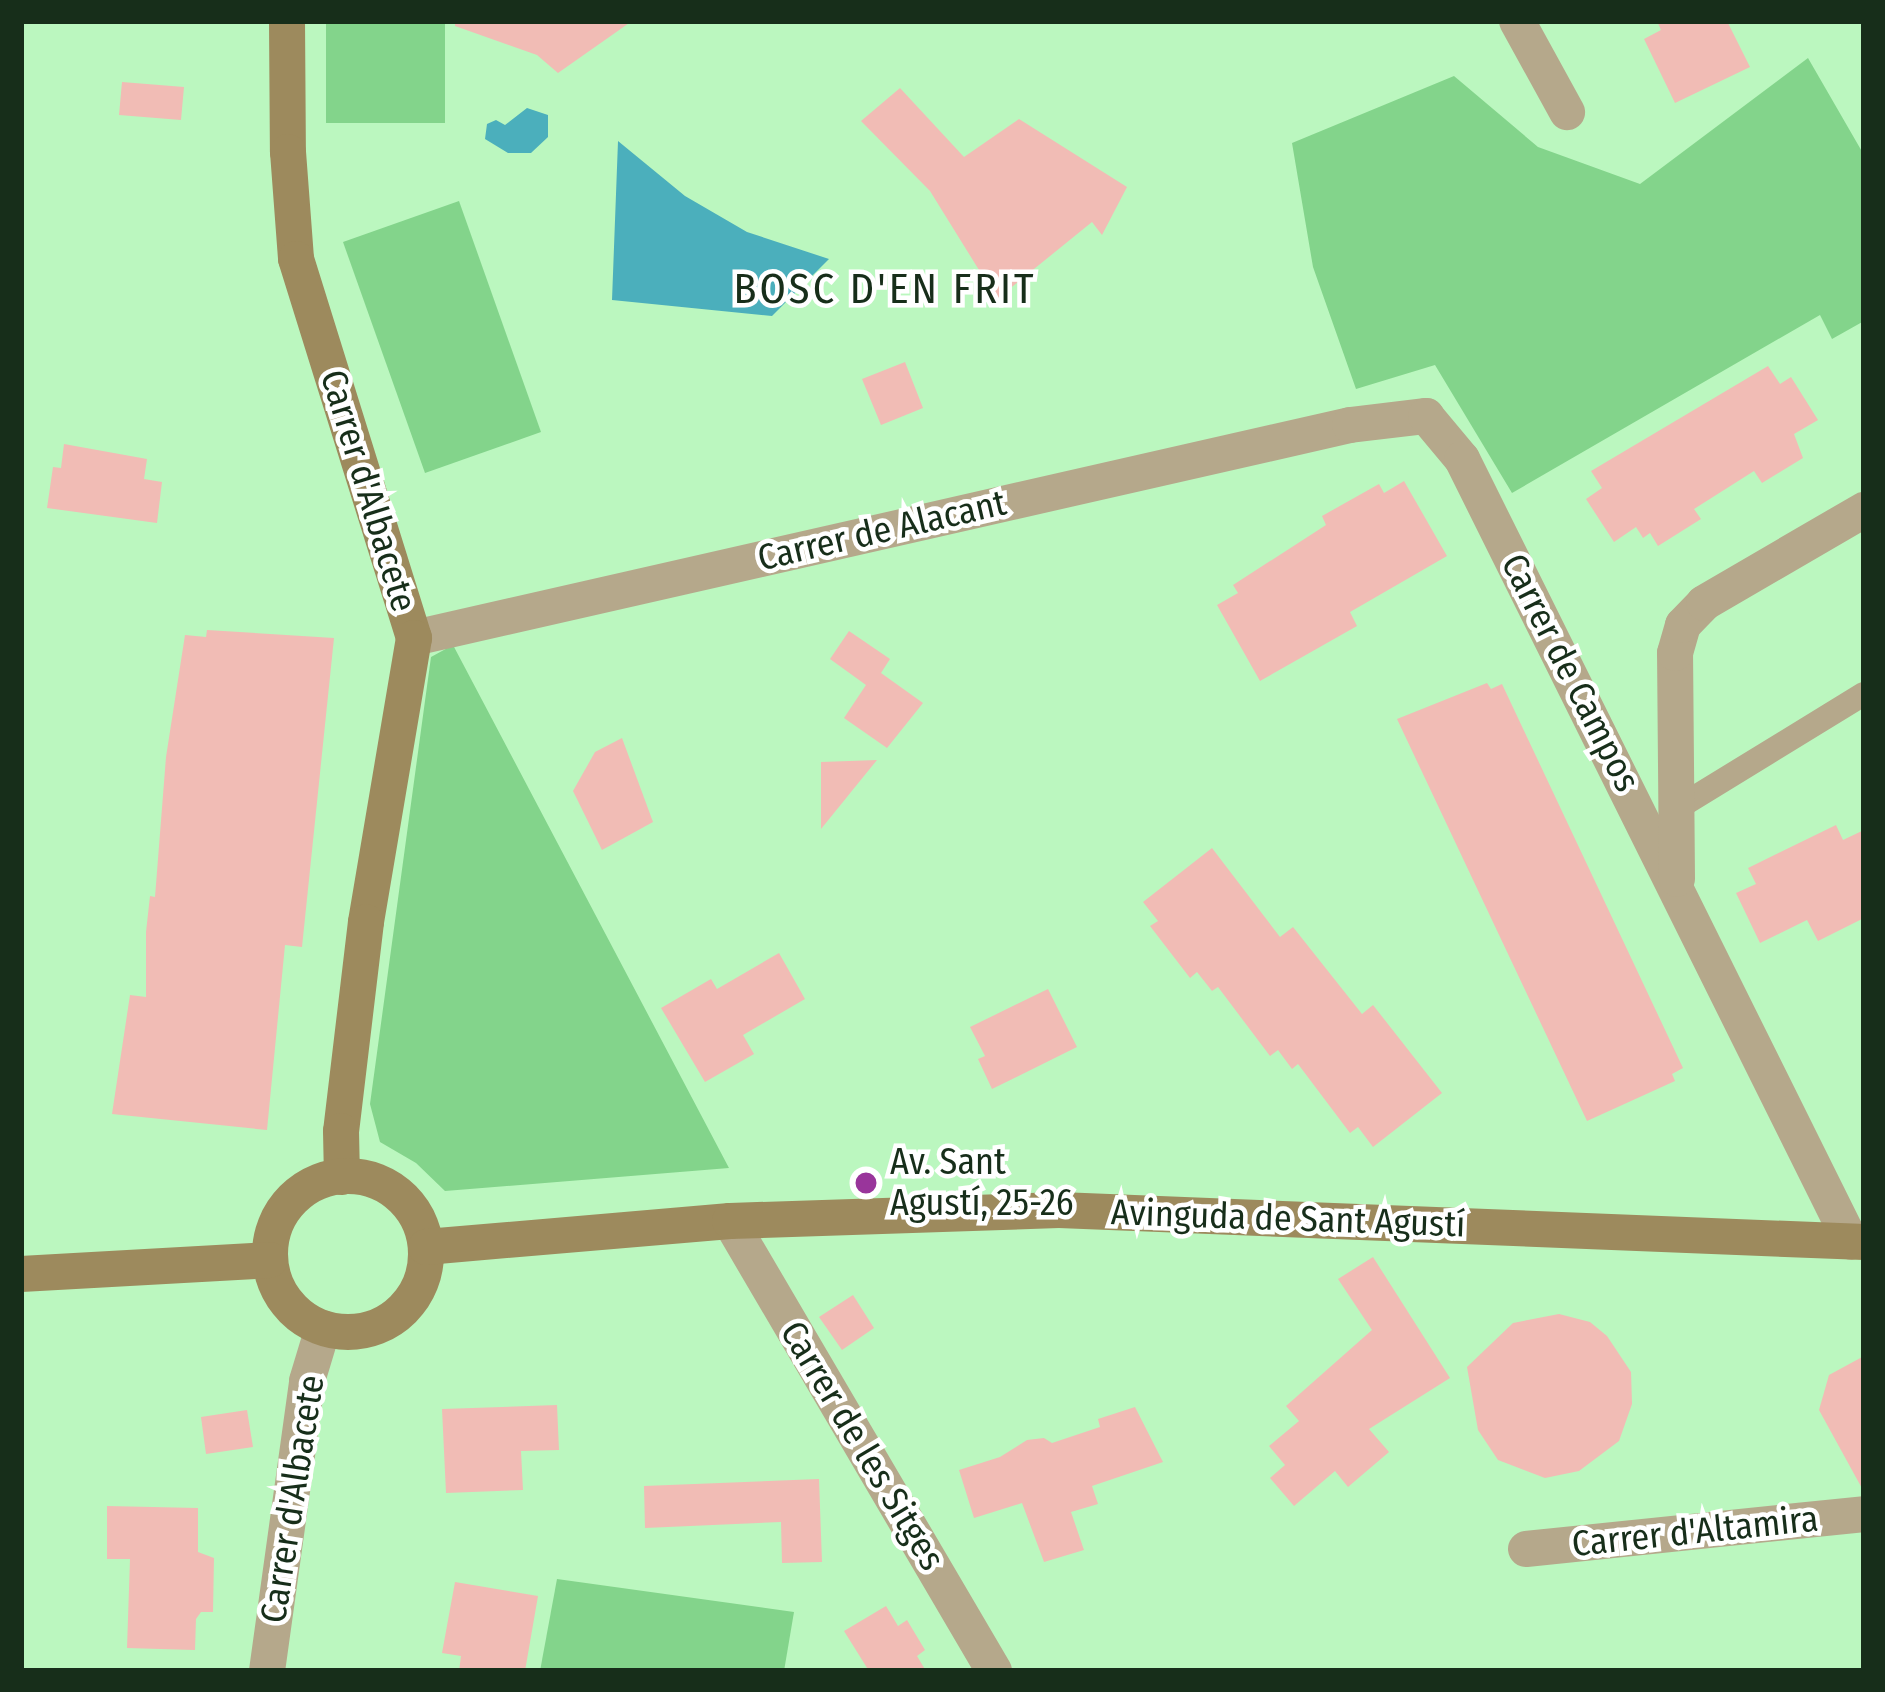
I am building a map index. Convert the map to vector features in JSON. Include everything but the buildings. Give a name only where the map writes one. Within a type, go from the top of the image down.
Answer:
[{"type":"street","name":"Carrer d'Albacete","points":[[287,21],[288,152],[296,259],[413,638],[366,922],[341,1131],[342,1177]]},
{"type":"street","points":[[1517,21],[1568,112]]},
{"type":"street","name":"Carrer de Alacant","points":[[413,638],[1350,425],[1426,416],[1462,459]]},
{"type":"street","name":"Carrer de Campos","points":[[1462,459],[1857,1242]]},
{"type":"street","name":"Carrer de Campos","points":[[1677,886],[1675,653],[1683,625],[1705,603],[1864,510]]},
{"type":"street","points":[[342,1177],[371,1179],[398,1194],[417,1217],[425,1247],[422,1277],[396,1315],[354,1331],[323,1328],[286,1302],[270,1260],[271,1239],[288,1204],[322,1180],[342,1177]]},
{"type":"street","name":"Avinguda de Sant Agustí","points":[[425,1247],[730,1221],[1059,1210],[1857,1242]]},
{"type":"street","name":"Carrer de les Sitges","points":[[730,1221],[994,1671]]},
{"type":"street","points":[[21,1274],[270,1260]]},
{"type":"street","name":"Carrer d'Albacete","points":[[267,1671],[307,1381],[323,1328]]},
{"type":"street","name":"Carrer d'Altamira","points":[[1526,1550],[1864,1514]]},
{"type":"lane","name":"Carrer de Campos","points":[[1676,809],[1864,694]]},
{"type":"green space","points":[[326,21],[445,21],[445,123],[326,123]]},
{"type":"green space","points":[[1808,58],[1864,155],[1864,321],[1832,339],[1820,315],[1512,493],[1435,365],[1356,389],[1313,267],[1292,143],[1454,76],[1538,147],[1640,184]]},
{"type":"green space","points":[[459,201],[541,432],[425,473],[343,242]]},
{"type":"green space","points":[[453,645],[729,1168],[445,1191],[416,1163],[380,1142],[370,1104],[431,657]]},
{"type":"green space","points":[[557,1579],[794,1612],[784,1671],[540,1671]]},
{"type":"water","points":[[527,108],[548,115],[548,137],[531,153],[508,153],[485,139],[487,124],[496,120],[505,125]]},
{"type":"water","points":[[618,141],[685,196],[747,232],[829,259],[772,316],[612,300]]},
{"type":"place","name":"Av. Sant Agustí, 25-26","points":[[866,1183]]},
{"type":"district","name":"BOSC D'EN FRIT","points":[[885,289]]}]
